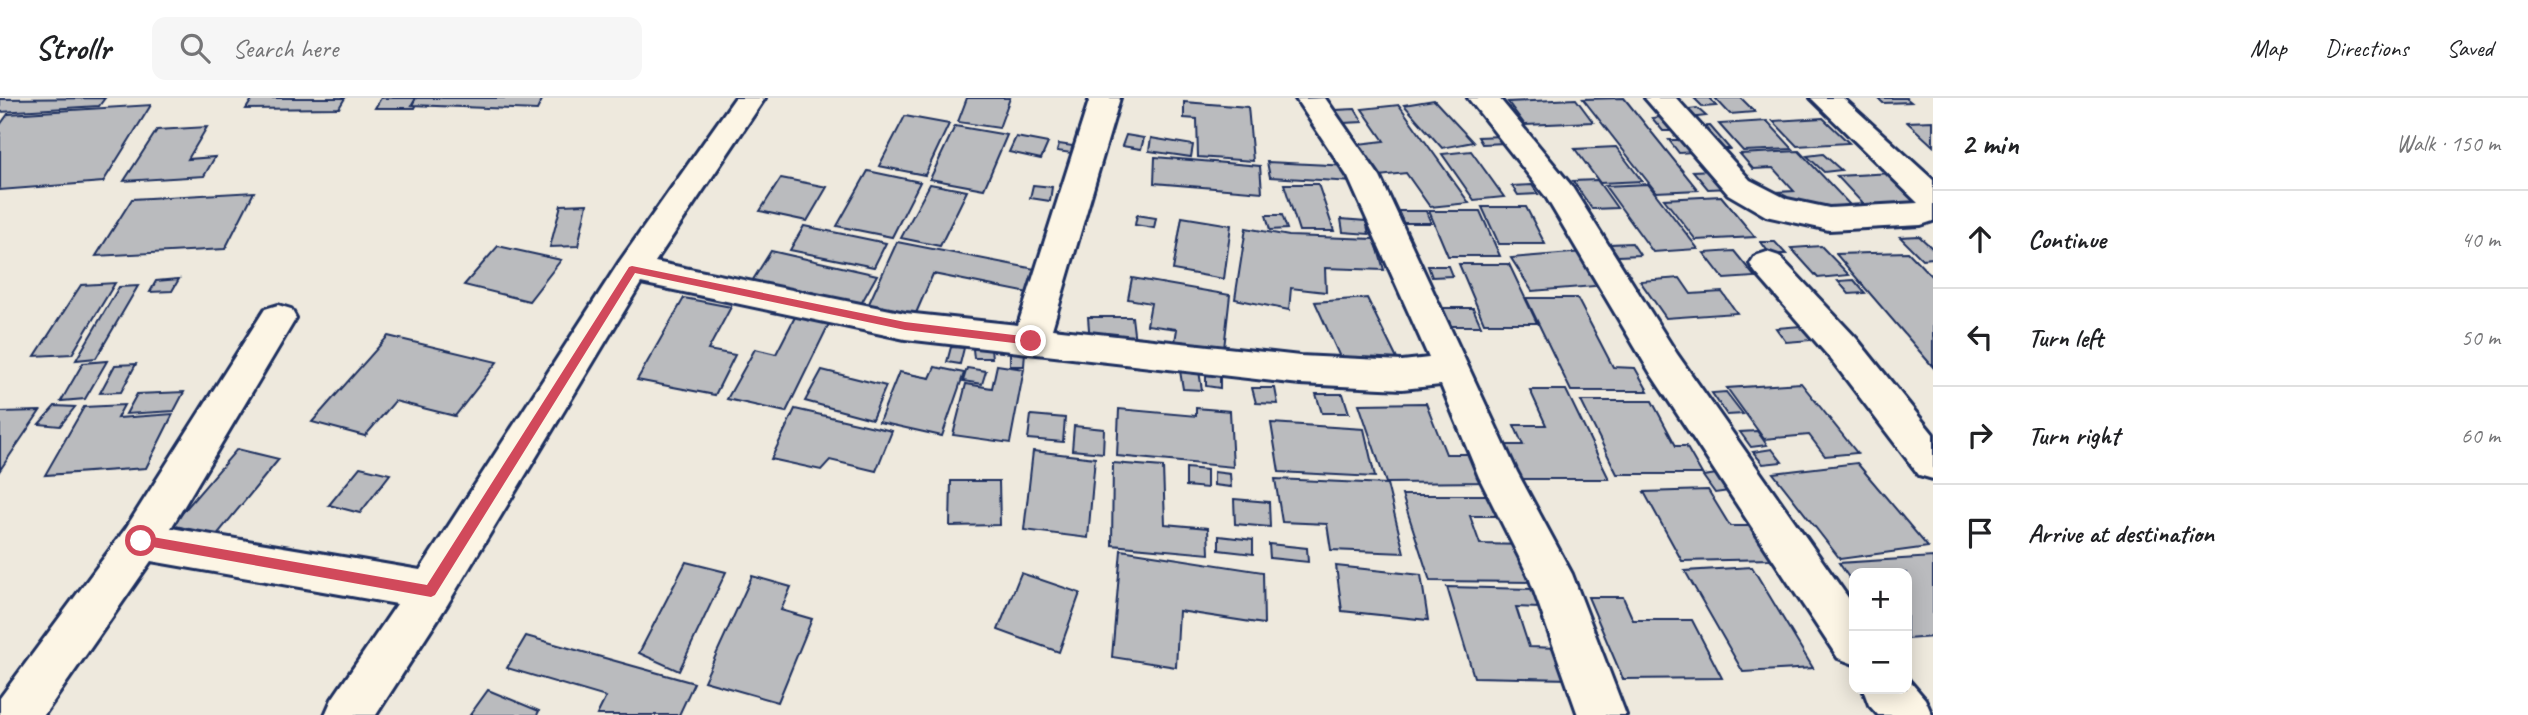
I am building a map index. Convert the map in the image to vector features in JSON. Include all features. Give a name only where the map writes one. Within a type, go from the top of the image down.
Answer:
[{"type":"street","points":[[349,715],[431,591],[632,269],[750,98]]},
{"type":"street","points":[[1031,341],[1105,98]]},
{"type":"street","points":[[1483,98],[1559,191],[1664,364],[1849,636]]},
{"type":"street","points":[[1660,98],[1739,187],[1779,208],[1829,219],[1921,214],[1933,206]]},
{"type":"street","points":[[1826,98],[1933,200]]},
{"type":"street","points":[[1311,99],[1364,177],[1499,477],[1550,574],[1602,715]]},
{"type":"street","points":[[1767,264],[1843,348],[1933,463]]},
{"type":"street","points":[[632,269],[905,326],[1300,370],[1402,375],[1453,370]]},
{"type":"street","points":[[16,715],[141,541],[278,318]]},
{"type":"street","points":[[141,541],[431,591]]},
{"type":"street","points":[[1890,694],[1908,715]]},
{"type":"building","points":[[105,98],[99,106],[0,112],[0,99]]},
{"type":"building","points":[[253,98],[345,98],[339,108],[246,109]]},
{"type":"building","points":[[381,98],[420,98],[415,108],[375,108]]},
{"type":"building","points":[[416,98],[543,98],[537,110],[412,105]]},
{"type":"building","points":[[967,98],[1010,98],[999,128],[958,122]]},
{"type":"building","points":[[1624,98],[1698,190],[1656,192],[1583,99]]},
{"type":"building","points":[[1694,98],[1709,98],[1717,106],[1703,107]]},
{"type":"building","points":[[1715,98],[1741,98],[1755,112],[1730,114]]},
{"type":"building","points":[[1878,98],[1906,98],[1911,102],[1883,103]]},
{"type":"building","points":[[1576,99],[1593,122],[1525,125],[1508,102]]},
{"type":"building","points":[[1434,100],[1473,142],[1442,148],[1404,105]]},
{"type":"building","points":[[1184,102],[1248,107],[1253,161],[1198,157],[1197,119],[1184,118]]},
{"type":"building","points":[[151,105],[103,182],[0,190],[0,125],[8,114]]},
{"type":"building","points":[[1399,105],[1469,203],[1430,207],[1406,173],[1379,176],[1358,144],[1384,141],[1362,109]]},
{"type":"building","points":[[1697,108],[1706,116],[1689,118],[1680,110]]},
{"type":"building","points":[[1355,109],[1363,122],[1343,123],[1336,110]]},
{"type":"building","points":[[905,116],[949,124],[925,175],[879,166]]},
{"type":"building","points":[[1661,117],[1672,131],[1663,131],[1652,118]]},
{"type":"building","points":[[1823,118],[1849,143],[1797,146],[1773,121]]},
{"type":"building","points":[[1767,121],[1793,149],[1743,151],[1719,124]]},
{"type":"building","points":[[1933,121],[1933,146],[1907,122]]},
{"type":"building","points":[[955,126],[1007,135],[984,189],[930,179]]},
{"type":"building","points":[[1710,126],[1730,149],[1713,149],[1693,127]]},
{"type":"building","points":[[207,127],[188,159],[215,157],[204,176],[124,181],[157,130]]},
{"type":"building","points":[[1126,135],[1144,138],[1141,149],[1122,146]]},
{"type":"building","points":[[1502,136],[1506,143],[1482,144],[1478,137]]},
{"type":"building","points":[[1016,137],[1048,143],[1041,159],[1009,152]]},
{"type":"building","points":[[1151,138],[1193,145],[1191,157],[1149,151]]},
{"type":"building","points":[[1669,140],[1684,140],[1694,152],[1679,153]]},
{"type":"building","points":[[1059,144],[1073,146],[1071,153],[1057,151]]},
{"type":"building","points":[[1616,147],[1642,181],[1600,183],[1575,149]]},
{"type":"building","points":[[1471,151],[1504,197],[1474,200],[1442,154]]},
{"type":"building","points":[[1799,151],[1852,207],[1793,210],[1777,192],[1794,191],[1773,168],[1753,169],[1740,154]]},
{"type":"building","points":[[1823,154],[1841,170],[1824,172],[1807,156]]},
{"type":"building","points":[[1155,157],[1260,166],[1262,192],[1154,183]]},
{"type":"building","points":[[1267,162],[1350,166],[1353,182],[1270,177]]},
{"type":"building","points":[[1713,170],[1729,188],[1708,189],[1693,171]]},
{"type":"building","points":[[868,171],[920,182],[892,237],[837,226]]},
{"type":"building","points":[[1893,173],[1922,202],[1865,206],[1837,176]]},
{"type":"building","points":[[781,178],[827,187],[807,221],[760,211]]},
{"type":"building","points":[[1597,180],[1617,208],[1592,209],[1573,181]]},
{"type":"building","points":[[930,184],[967,191],[940,246],[901,238]]},
{"type":"building","points":[[1284,184],[1318,184],[1334,231],[1299,231]]},
{"type":"building","points":[[1648,184],[1698,249],[1653,252],[1605,186]]},
{"type":"building","points":[[1033,185],[1052,187],[1050,201],[1030,198]]},
{"type":"building","points":[[1532,185],[1538,194],[1518,195],[1512,186]]},
{"type":"building","points":[[254,192],[225,249],[96,256],[132,199]]},
{"type":"building","points":[[1721,196],[1755,237],[1696,240],[1664,199]]},
{"type":"building","points":[[587,204],[578,246],[550,247],[561,205]]},
{"type":"building","points":[[1482,207],[1526,207],[1545,244],[1499,244]]},
{"type":"building","points":[[1398,211],[1426,211],[1431,223],[1403,223]]},
{"type":"building","points":[[1429,211],[1480,211],[1500,256],[1448,256]]},
{"type":"building","points":[[1137,215],[1156,218],[1154,228],[1135,225]]},
{"type":"building","points":[[1266,215],[1282,215],[1287,229],[1270,230]]},
{"type":"building","points":[[1182,217],[1231,225],[1224,279],[1173,270]]},
{"type":"building","points":[[1341,219],[1366,221],[1369,234],[1343,232]]},
{"type":"building","points":[[804,226],[886,243],[874,267],[790,250]]},
{"type":"building","points":[[1246,228],[1289,236],[1375,239],[1384,270],[1325,268],[1326,292],[1291,288],[1289,310],[1235,299]]},
{"type":"building","points":[[1919,236],[1933,249],[1933,258],[1922,259],[1900,237]]},
{"type":"building","points":[[897,242],[1035,269],[1028,293],[933,274],[913,320],[866,310]]},
{"type":"building","points":[[1761,242],[1775,242],[1786,254],[1770,254]]},
{"type":"building","points":[[1632,243],[1640,255],[1618,256],[1610,244]]},
{"type":"building","points":[[498,246],[561,260],[529,301],[464,285]]},
{"type":"building","points":[[1821,246],[1849,275],[1818,278],[1791,248]]},
{"type":"building","points":[[771,251],[877,275],[857,311],[749,286]]},
{"type":"building","points":[[1734,251],[1755,277],[1724,279],[1704,253]]},
{"type":"building","points":[[1584,252],[1608,285],[1532,291],[1511,258]]},
{"type":"building","points":[[1908,252],[1933,278],[1933,367],[1836,254]]},
{"type":"building","points":[[1459,264],[1509,264],[1537,323],[1484,323]]},
{"type":"building","points":[[1428,266],[1448,266],[1452,276],[1432,277]]},
{"type":"building","points":[[1132,278],[1230,295],[1223,357],[1174,348],[1177,329],[1147,325],[1151,303],[1128,299]]},
{"type":"building","points":[[1680,278],[1691,294],[1722,292],[1737,313],[1666,318],[1640,281]]},
{"type":"building","points":[[179,279],[172,291],[150,292],[156,281]]},
{"type":"building","points":[[1854,280],[1865,293],[1849,294],[1838,281]]},
{"type":"building","points":[[115,283],[72,354],[35,356],[81,285]]},
{"type":"building","points":[[138,286],[96,358],[76,360],[119,287]]},
{"type":"building","points":[[684,298],[731,307],[708,350],[735,355],[715,395],[637,380]]},
{"type":"building","points":[[1367,298],[1397,359],[1343,364],[1315,302]]},
{"type":"building","points":[[1526,298],[1577,298],[1613,367],[1635,368],[1648,391],[1571,391]]},
{"type":"building","points":[[1443,308],[1473,308],[1481,326],[1450,326]]},
{"type":"building","points":[[795,317],[829,324],[786,412],[727,399],[755,349],[776,354]]},
{"type":"building","points":[[1088,317],[1132,317],[1135,342],[1090,342]]},
{"type":"building","points":[[1801,326],[1812,340],[1786,342],[1776,328]]},
{"type":"building","points":[[388,336],[497,362],[455,416],[395,401],[365,436],[312,422]]},
{"type":"building","points":[[951,347],[964,348],[960,364],[947,362]]},
{"type":"building","points":[[973,349],[991,349],[992,358],[974,358]]},
{"type":"building","points":[[1010,352],[1025,352],[1024,366],[1010,366]]},
{"type":"building","points":[[107,361],[85,399],[61,401],[83,363]]},
{"type":"building","points":[[136,364],[121,392],[100,393],[115,365]]},
{"type":"building","points":[[997,365],[1024,369],[1010,443],[953,435],[966,384],[992,388]]},
{"type":"building","points":[[935,367],[964,373],[942,436],[879,422],[899,372],[930,378]]},
{"type":"building","points":[[967,368],[986,371],[982,384],[963,381]]},
{"type":"building","points":[[822,370],[886,386],[872,419],[805,401]]},
{"type":"building","points":[[1180,371],[1199,371],[1202,390],[1183,389]]},
{"type":"building","points":[[1206,373],[1220,375],[1220,388],[1206,386]]},
{"type":"building","points":[[1801,383],[1857,453],[1825,456],[1809,435],[1764,439],[1727,388]]},
{"type":"building","points":[[1252,388],[1275,388],[1278,404],[1256,403]]},
{"type":"building","points":[[1530,390],[1566,390],[1609,479],[1509,479],[1495,445],[1523,445],[1514,425],[1546,425]]},
{"type":"building","points":[[184,392],[174,411],[126,414],[137,394]]},
{"type":"building","points":[[1726,392],[1743,414],[1727,415],[1712,393]]},
{"type":"building","points":[[1316,394],[1343,394],[1349,413],[1322,413]]},
{"type":"building","points":[[1581,401],[1652,401],[1676,446],[1686,446],[1702,474],[1617,474]]},
{"type":"building","points":[[1426,403],[1446,454],[1481,454],[1492,482],[1386,483],[1359,404]]},
{"type":"building","points":[[124,405],[117,418],[173,414],[146,468],[45,475],[84,407]]},
{"type":"building","points":[[55,406],[75,407],[60,426],[39,424]]},
{"type":"building","points":[[1196,408],[1230,411],[1233,467],[1117,456],[1119,409],[1196,416]]},
{"type":"building","points":[[795,409],[892,431],[876,471],[830,460],[821,470],[771,459]]},
{"type":"building","points":[[40,411],[0,470],[0,412]]},
{"type":"building","points":[[1031,415],[1065,418],[1063,442],[1028,439]]},
{"type":"building","points":[[1271,423],[1364,429],[1375,477],[1279,472]]},
{"type":"building","points":[[1074,426],[1104,429],[1103,453],[1072,450]]},
{"type":"building","points":[[1757,431],[1767,445],[1751,447],[1740,432]]},
{"type":"building","points":[[237,449],[279,459],[216,536],[172,525]]},
{"type":"building","points":[[1772,449],[1782,462],[1763,464],[1753,452]]},
{"type":"building","points":[[1033,451],[1095,458],[1088,538],[1024,530]]},
{"type":"building","points":[[1113,463],[1163,467],[1165,524],[1208,528],[1209,554],[1112,545]]},
{"type":"building","points":[[1857,463],[1928,547],[1840,559],[1773,473]]},
{"type":"building","points":[[360,467],[390,474],[360,513],[329,505]]},
{"type":"building","points":[[1186,468],[1207,470],[1207,488],[1186,486]]},
{"type":"building","points":[[1214,472],[1230,474],[1231,487],[1214,485]]},
{"type":"building","points":[[1717,474],[1729,491],[1715,493],[1703,476]]},
{"type":"building","points":[[1275,479],[1387,484],[1404,553],[1331,550],[1327,524],[1282,522]]},
{"type":"building","points":[[951,481],[999,481],[1000,525],[950,526]]},
{"type":"building","points":[[1708,490],[1730,526],[1752,526],[1772,559],[1682,561],[1644,492]]},
{"type":"building","points":[[1402,495],[1488,495],[1496,516],[1470,516],[1480,544],[1526,545],[1541,582],[1430,581]]},
{"type":"building","points":[[1234,499],[1269,502],[1270,527],[1235,524]]},
{"type":"building","points":[[1219,536],[1253,540],[1253,554],[1219,550]]},
{"type":"building","points":[[1269,544],[1307,548],[1308,562],[1270,558]]},
{"type":"building","points":[[1121,550],[1263,572],[1264,624],[1179,611],[1176,667],[1112,657]]},
{"type":"building","points":[[1933,557],[1933,637],[1912,639],[1912,568],[1849,568],[1849,578],[1839,563]]},
{"type":"building","points":[[686,562],[726,572],[679,671],[639,653]]},
{"type":"building","points":[[1336,566],[1421,575],[1428,620],[1342,611]]},
{"type":"building","points":[[1752,567],[1813,668],[1743,672],[1685,571]]},
{"type":"building","points":[[1021,573],[1080,593],[1059,652],[998,630]]},
{"type":"building","points":[[752,576],[791,587],[781,610],[812,619],[778,702],[704,681]]},
{"type":"building","points":[[1447,587],[1532,589],[1538,608],[1516,607],[1529,647],[1559,648],[1570,679],[1474,677]]},
{"type":"building","points":[[1588,597],[1623,597],[1633,620],[1692,620],[1722,678],[1623,679]]},
{"type":"building","points":[[526,636],[694,683],[679,715],[597,715],[606,697],[507,668]]},
{"type":"building","points":[[488,690],[539,711],[537,715],[470,715]]},
{"type":"route","points":[[141,541],[431,591],[632,269],[905,326],[1031,341]]}]
